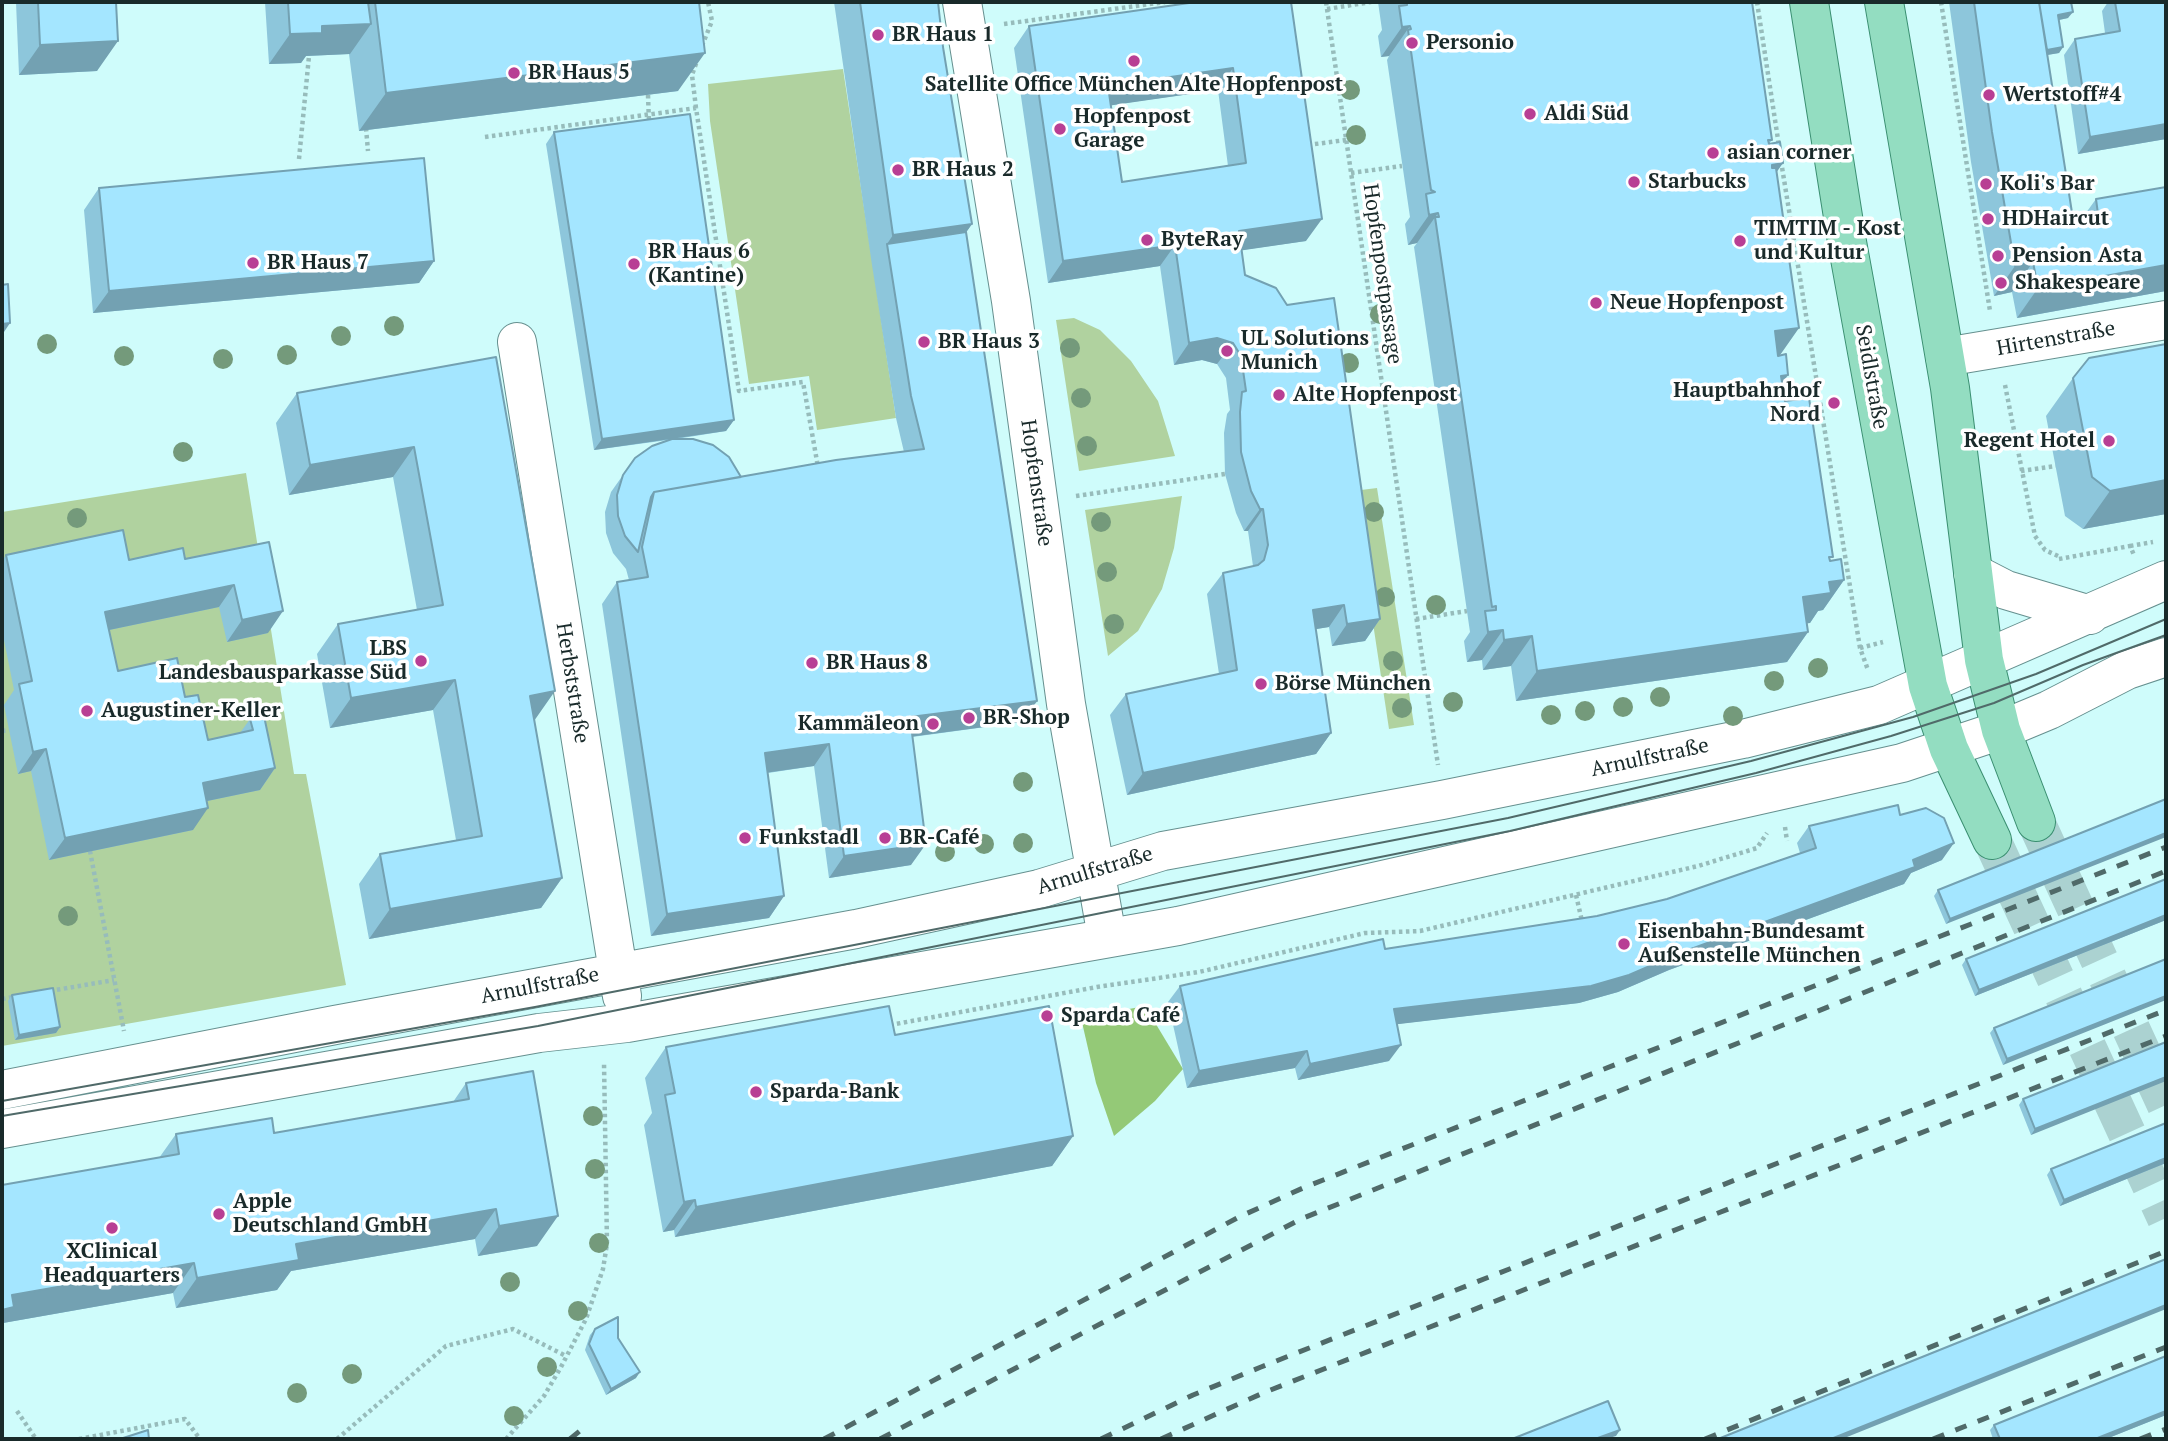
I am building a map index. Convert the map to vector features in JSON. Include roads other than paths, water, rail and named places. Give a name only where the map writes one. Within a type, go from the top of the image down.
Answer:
[{"type":"main road","name":"Seidlstraße","points":[[1809,2],[1847,242],[1928,686],[1949,749],[1992,840]]},
{"type":"main road","points":[[1884,2],[1945,358],[1984,660],[2001,730],[2036,822]]},
{"type":"street","name":"Hopfenstraße","points":[[977,18],[1011,300],[1066,704],[1107,937]]},
{"type":"street","name":"Hirtenstraße","points":[[1945,358],[2166,320]]},
{"type":"street","name":"Herbststraße","points":[[516,342],[627,1024]]},
{"type":"street","points":[[1973,573],[2006,590],[2090,615]]},
{"type":"street","name":"Arnulfstraße","points":[[2,1090],[619,971],[856,929],[1039,890],[1163,851],[1442,800],[1743,739],[1879,705],[1928,686],[2166,580]]},
{"type":"street","points":[[2,1129],[539,1033],[627,1024],[1178,926],[1881,769],[2001,730],[2049,710],[2127,670],[2166,657]]},
{"type":"tunnel","points":[[2036,822],[2166,1105]]},
{"type":"tunnel","points":[[1992,840],[2166,1218]]},
{"type":"tram line","points":[[2,1101],[535,1007],[1508,818],[1751,761],[1913,717],[2036,674],[2166,619]]},
{"type":"tram line","points":[[2,1116],[538,1026],[1510,831],[1756,773],[1891,736],[1994,703],[2083,665],[2166,635]]},
{"type":"railway","points":[[824,1439],[1239,1217],[1303,1188],[2166,847]]},
{"type":"railway","points":[[880,1439],[1301,1219],[2166,871]]},
{"type":"railway","points":[[1101,1439],[1193,1395],[1261,1367],[2166,1010]]},
{"type":"railway","points":[[1161,1439],[1263,1393],[2166,1036]]},
{"type":"railway","points":[[1705,1439],[2166,1251]]},
{"type":"railway","points":[[1933,1439],[2166,1347]]},
{"type":"railway","points":[[2140,1439],[2166,1429]]},
{"type":"railway","points":[[570,1439],[581,1430]]},
{"type":"place","name":"BR Haus 1","points":[[878,35]]},
{"type":"place","name":"Personio","points":[[1412,43]]},
{"type":"place","name":"Satellite Office München Alte Hopfenpost","points":[[1134,61]]},
{"type":"place","name":"BR Haus 5","points":[[514,73]]},
{"type":"place","name":"Wertstoff#4","points":[[1989,95]]},
{"type":"place","name":"Aldi Süd","points":[[1530,114]]},
{"type":"place","name":"Hopfenpost Garage","points":[[1060,129]]},
{"type":"place","name":"asian corner","points":[[1713,153]]},
{"type":"place","name":"BR Haus 2","points":[[898,170]]},
{"type":"place","name":"Starbucks","points":[[1634,182]]},
{"type":"place","name":"Koli's Bar","points":[[1986,184]]},
{"type":"place","name":"HDHaircut","points":[[1988,219]]},
{"type":"place","name":"ByteRay","points":[[1147,240]]},
{"type":"place","name":"TIMTIM - Kost und Kultur","points":[[1740,241]]},
{"type":"place","name":"Pension Asta","points":[[1998,256]]},
{"type":"place","name":"BR Haus 7","points":[[253,263]]},
{"type":"place","name":"BR Haus 6 (Kantine)","points":[[634,264]]},
{"type":"place","name":"Shakespeare","points":[[2001,283]]},
{"type":"place","name":"Neue Hopfenpost","points":[[1596,303]]},
{"type":"place","name":"BR Haus 3","points":[[924,342]]},
{"type":"place","name":"UL Solutions Munich","points":[[1227,351]]},
{"type":"place","name":"Alte Hopfenpost","points":[[1279,395]]},
{"type":"place","name":"Hauptbahnhof Nord","points":[[1834,403]]},
{"type":"place","name":"Regent Hotel","points":[[2109,441]]},
{"type":"place","name":"LBS Landesbausparkasse Süd","points":[[421,661]]},
{"type":"place","name":"BR Haus 8","points":[[812,663]]},
{"type":"place","name":"Börse München","points":[[1261,684]]},
{"type":"place","name":"Augustiner-Keller","points":[[87,711]]},
{"type":"place","name":"BR-Shop","points":[[969,718]]},
{"type":"place","name":"Kammäleon","points":[[933,724]]},
{"type":"place","name":"Funkstadl","points":[[745,838]]},
{"type":"place","name":"BR-Café","points":[[885,838]]},
{"type":"place","name":"Eisenbahn-Bundesamt Außenstelle München","points":[[1624,944]]},
{"type":"place","name":"Sparda Café","points":[[1047,1016]]},
{"type":"place","name":"Sparda-Bank","points":[[756,1092]]},
{"type":"place","name":"Apple Deutschland GmbH","points":[[219,1214]]},
{"type":"place","name":"XClinical Headquarters","points":[[112,1228]]}]
